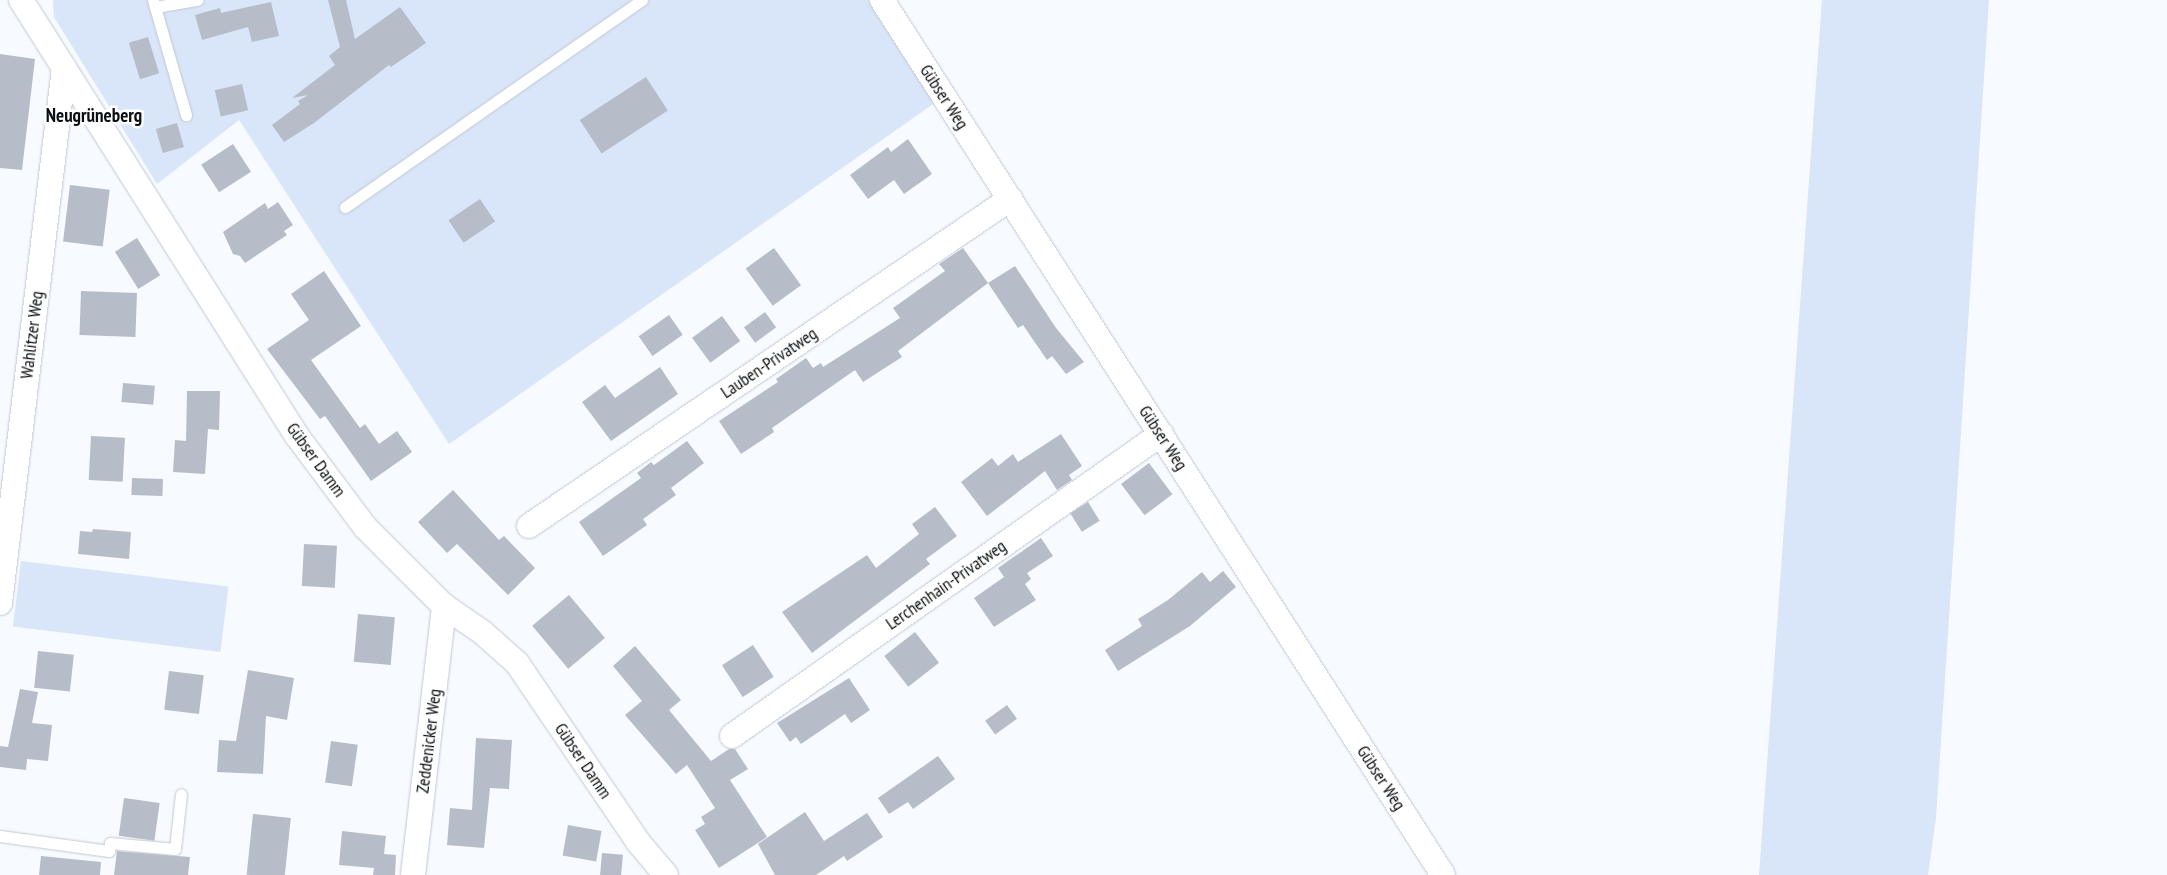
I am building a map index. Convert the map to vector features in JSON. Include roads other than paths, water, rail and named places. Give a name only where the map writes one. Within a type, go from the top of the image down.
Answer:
[{"type":"street","name":"Gübser Damm","points":[[21,0],[297,436],[365,527],[444,606],[482,632],[517,663],[638,842],[666,875]]},
{"type":"street","name":"Gübser Weg","points":[[882,0],[1443,875]]},
{"type":"street","name":"Wahlitzer Weg","points":[[0,602],[64,68]]},
{"type":"street","name":"Lauben-Privatweg","points":[[529,526],[1010,198]]},
{"type":"street","name":"Lerchenhain-Privatweg","points":[[732,736],[1161,434]]},
{"type":"street","name":"Zeddenicker Weg","points":[[413,875],[444,606]]},
{"type":"lane","points":[[186,115],[154,4],[197,0]]},
{"type":"lane","points":[[345,206],[642,0]]},
{"type":"lane","points":[[0,836],[109,851],[110,842],[175,849],[181,794]]},
{"type":"district","name":"Neugrüneberg","points":[[94,116]]}]
